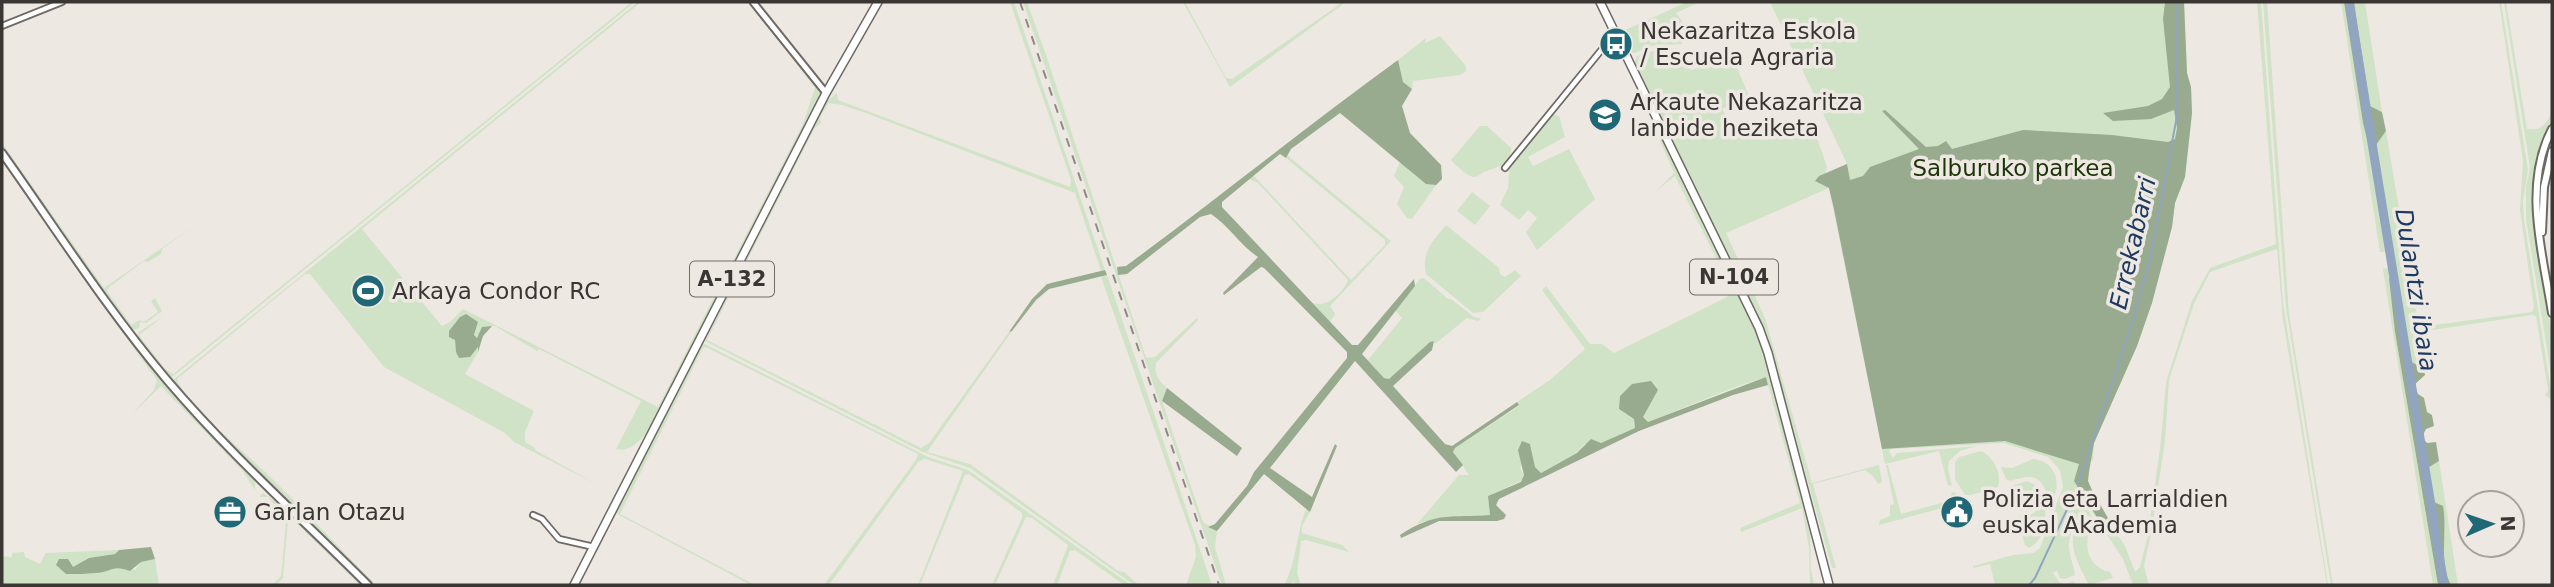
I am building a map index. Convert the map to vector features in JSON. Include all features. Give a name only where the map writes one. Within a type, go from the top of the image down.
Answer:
[{"type":"main road","name":"A-132","points":[[574,585],[826,93],[878,2]]},
{"type":"main road","name":"N-104","points":[[1601,2],[1759,328],[1771,364],[1829,585]]},
{"type":"main road","points":[[2552,129],[2542,156],[2536,202],[2552,313]]},
{"type":"main road","points":[[2545,265],[2542,206],[2552,152]]},
{"type":"main road","points":[[2,153],[125,327],[168,381],[220,438],[368,585]]},
{"type":"street","points":[[2,26],[62,2]]},
{"type":"street","points":[[753,2],[826,93]]},
{"type":"street","points":[[1505,168],[1603,48],[1618,38]]},
{"type":"street","points":[[533,515],[542,519],[559,539],[594,547]]},
{"type":"green space","points":[[635,2],[172,377],[167,375],[137,337],[139,332],[165,315],[139,335],[165,369],[173,374]]},
{"type":"green space","points":[[641,2],[362,229],[442,326],[463,309],[658,407],[717,291],[719,293],[653,422],[634,446],[622,450],[616,449],[641,401],[539,349],[537,351],[495,326],[483,327],[477,338],[474,336],[478,322],[455,340],[456,352],[473,352],[479,347],[465,374],[534,411],[525,432],[525,442],[598,485],[514,442],[505,433],[384,367],[310,274],[305,274],[177,379],[187,396],[173,380]]},
{"type":"green space","points":[[749,2],[821,95],[728,276],[725,276],[803,124],[815,88]]},
{"type":"green space","points":[[1010,2],[1014,2],[1105,270],[1101,271],[1075,193],[866,113],[829,103],[707,340],[921,448],[929,443],[1012,331],[927,452],[970,464],[1139,585],[1134,585],[970,468],[923,452],[705,341],[828,100],[837,93],[838,100],[1070,187],[1071,180]]},
{"type":"green space","points":[[1023,2],[1027,2],[1045,52],[1146,358],[1155,357],[1197,318],[1198,320],[1156,363],[1156,374],[1167,388],[1162,401],[1203,522],[1217,531],[1215,547],[1226,585],[1221,583]]},
{"type":"green space","points":[[1183,2],[1226,78],[1232,79],[1346,2],[1230,87]]},
{"type":"green space","points":[[1687,2],[1700,2],[1676,13],[1682,21],[1682,44],[1651,46],[1635,53],[1630,52],[1621,32]]},
{"type":"green space","name":"Salburuko parkea","points":[[1770,2],[2184,2],[2187,73],[2191,87],[2192,113],[2185,177],[2175,203],[2172,227],[2152,303],[2137,346],[2094,443],[2093,460],[2080,466],[2109,535],[2117,534],[2135,572],[2140,567],[2148,535],[2166,382],[2192,301],[2210,268],[2276,244],[2257,2],[2261,2],[2283,303],[2328,585],[2283,320],[2277,249],[2210,272],[2194,304],[2169,380],[2165,441],[2144,566],[2149,585],[2133,585],[2123,559],[2085,501],[2099,529],[2087,516],[2078,518],[2070,535],[2069,546],[2075,575],[2065,579],[2060,578],[2057,571],[2053,573],[2059,582],[2064,584],[2074,581],[2075,584],[1995,585],[1990,564],[1973,566],[2013,555],[2033,553],[2040,548],[2063,487],[2060,470],[2048,457],[2004,443],[1889,451],[1893,458],[1897,453],[1976,446],[1960,451],[1949,461],[1952,485],[1948,486],[1939,451],[1885,464],[1829,188],[1726,233],[1765,318],[1812,483],[1879,465],[1882,482],[1878,484],[1865,470],[1813,484],[1836,568],[1832,568],[1760,320],[1635,62],[1637,56],[1662,48],[1679,49],[1691,70],[1733,58],[1749,96],[1722,109],[1738,135],[1759,128],[1768,136],[1793,127],[1808,137],[1817,138],[1827,167],[1825,174],[1847,164]]},
{"type":"green space","name":"Salburuko parkea","points":[[2165,2],[2184,2],[2187,73],[2191,87],[2192,113],[2185,177],[2175,203],[2172,227],[2152,303],[2137,346],[2094,443],[2088,481],[2117,534],[2109,536],[2074,481],[2079,464],[2005,441],[1882,449],[1829,188],[1815,181],[1819,176],[1847,164],[1850,180],[1863,176],[1870,167],[1919,149],[1882,111],[1885,110],[1926,147],[1938,146],[1946,141],[1952,149],[2023,130],[2112,135],[2168,142],[2175,139],[2177,128],[2174,110],[2151,119],[2113,121],[2103,113],[2148,106],[2162,99],[2170,87],[2163,19]]},
{"type":"green space","points":[[2263,2],[2267,2],[2289,314],[2333,585],[2286,308]]},
{"type":"green space","points":[[2341,2],[2344,2],[2369,147],[2373,148],[2386,131],[2419,327],[2532,312],[2534,307],[2520,210],[2523,161],[2501,2],[2528,170],[2523,202],[2524,219],[2552,411],[2550,398],[2545,395],[2548,390],[2536,316],[2419,332],[2424,369],[2408,360],[2399,312],[2394,313],[2438,585],[2433,585],[2383,269],[2395,266],[2388,252],[2380,252]]},
{"type":"green space","points":[[2344,2],[2354,2],[2370,106],[2382,112],[2386,131],[2373,149],[2369,147],[2363,123]]},
{"type":"green space","points":[[2354,2],[2365,2],[2382,112],[2370,106]]},
{"type":"green space","points":[[2504,2],[2527,129],[2543,126],[2552,112],[2552,123],[2544,141],[2534,199],[2534,224],[2552,335],[2552,381],[2526,219],[2526,187],[2530,168]]},
{"type":"green space","points":[[1440,36],[1466,66],[1466,71],[1460,75],[1413,81],[1412,89],[1403,82],[1398,60],[1426,38],[1425,43]]},
{"type":"green space","points":[[1398,60],[1403,82],[1412,89],[1402,106],[1410,133],[1441,165],[1442,179],[1436,185],[1426,184],[1340,113],[1291,149],[1286,158],[1280,154],[1222,202],[1222,207],[1352,345],[1358,345],[1414,279],[1415,286],[1362,354],[1384,378],[1389,379],[1434,341],[1432,350],[1393,386],[1445,444],[1452,446],[1517,402],[1519,405],[1455,448],[1453,452],[1463,465],[1456,472],[1355,361],[1270,468],[1312,497],[1335,444],[1337,446],[1310,512],[1264,474],[1217,531],[1208,527],[1215,524],[1247,486],[1254,472],[1347,358],[1347,352],[1264,268],[1261,267],[1224,295],[1258,257],[1211,214],[1200,217],[1127,274],[1118,275],[1117,267],[1126,266]]},
{"type":"green space","points":[[1553,114],[1559,116],[1565,137],[1528,157],[1533,166],[1569,149],[1595,199],[1537,250],[1526,232],[1537,218],[1528,210],[1519,220],[1500,205],[1508,188],[1509,168]]},
{"type":"green space","points":[[1480,126],[1487,126],[1511,148],[1509,159],[1503,165],[1474,177],[1451,160]]},
{"type":"green space","points":[[1663,138],[1762,347],[1810,534],[1814,585],[1810,585],[1809,548],[1802,508],[1741,532],[1740,528],[1800,503],[1766,377],[1648,422],[1642,418],[1658,390],[1619,409],[1634,419],[1635,428],[1601,443],[1585,444],[1577,453],[1541,473],[1535,467],[1530,444],[1520,468],[1524,475],[1521,481],[1488,496],[1490,515],[1445,517],[1417,524],[1459,475],[1469,475],[1453,451],[1455,448],[1519,406],[1517,402],[1550,380],[1585,349],[1542,290],[1546,286],[1590,344],[1602,344],[1614,353],[1727,297],[1731,288],[1675,176],[1656,191],[1674,173],[1660,141]]},
{"type":"green space","points":[[2,143],[104,288],[195,225],[162,249],[161,254],[148,262],[144,261],[108,288],[107,291],[131,325],[140,320],[144,322],[158,312],[151,301],[155,298],[162,311],[146,323],[140,322],[139,328],[132,330],[2,147]]},
{"type":"green space","points":[[1287,155],[1391,241],[1330,306],[1335,314],[1330,322],[1312,303],[1318,304],[1333,299],[1348,280],[1258,183],[1249,179],[1253,175],[1351,280],[1385,245],[1385,240],[1286,158]]},
{"type":"green space","points":[[1400,162],[1426,184],[1436,185],[1412,219],[1407,218],[1397,204],[1404,187],[1394,176]]},
{"type":"green space","points":[[1472,192],[1490,206],[1475,225],[1457,211]]},
{"type":"green space","points":[[49,225],[153,369],[249,474],[255,482],[255,490],[243,471],[161,386],[132,414],[154,390],[157,380],[46,226]]},
{"type":"green space","points":[[1446,225],[1499,268],[1500,274],[1505,277],[1515,270],[1521,276],[1483,312],[1473,313],[1426,274],[1427,253]]},
{"type":"green space","points":[[1105,270],[1107,275],[1049,289],[1009,332],[1032,299],[1047,284]]},
{"type":"green space","points":[[1107,275],[1212,585],[1186,585],[1196,557],[1195,545],[1101,277]]},
{"type":"green space","points":[[2394,277],[2408,360],[2424,369],[2425,375],[2414,385],[2418,394],[2424,398],[2427,412],[2432,415],[2434,426],[2426,429],[2422,437],[2427,443],[2436,442],[2439,461],[2426,469],[2434,502],[2443,506],[2445,566],[2451,585],[2438,585],[2395,332],[2389,278]]},
{"type":"green space","points":[[1424,278],[1448,299],[1474,317],[1481,318],[1478,321],[1467,318],[1435,344],[1434,341],[1389,379],[1384,378],[1368,360],[1402,318],[1395,310],[1420,279]]},
{"type":"green space","points":[[466,314],[478,322],[474,335],[477,338],[482,327],[492,326],[483,336],[478,352],[478,347],[470,357],[459,358],[455,340],[449,337],[449,331],[460,317]]},
{"type":"green space","points":[[705,344],[928,457],[968,470],[1131,585],[1124,585],[1075,550],[1070,551],[1057,585],[1053,585],[1068,545],[1032,518],[1026,517],[995,585],[992,585],[1022,513],[969,474],[965,475],[918,585],[963,471],[925,459],[919,461],[829,585],[824,585],[918,454],[706,347],[703,348],[620,514],[755,585],[617,514],[702,345]]},
{"type":"green space","points":[[1766,377],[1768,385],[1733,395],[1639,431],[1499,499],[1496,505],[1506,515],[1504,519],[1439,521],[1401,538],[1400,535],[1413,527],[1434,519],[1490,515],[1488,496],[1521,482],[1524,475],[1518,450],[1522,441],[1530,444],[1535,467],[1541,473],[1577,453],[1591,439],[1601,443],[1635,428],[1634,419],[1619,409],[1620,396],[1632,384],[1651,381],[1658,390],[1643,417],[1648,422]]},
{"type":"green space","points":[[1167,388],[1242,448],[1237,456],[1162,401]]},
{"type":"green space","points":[[205,416],[277,483],[376,585],[373,585]]},
{"type":"green space","points":[[1981,451],[1990,457],[1996,466],[1998,487],[1965,495],[1955,479],[1955,462],[1959,457]]},
{"type":"green space","points":[[2033,459],[2047,464],[2055,475],[2055,496],[2051,503],[2037,479],[2027,477],[2010,481],[2006,479],[2001,467],[2012,468]]},
{"type":"green space","points":[[2439,461],[2458,585],[2451,585],[2447,576],[2443,507],[2434,502],[2426,469]]},
{"type":"green space","points":[[1886,465],[1901,514],[1952,500],[1951,493],[1955,492],[1957,501],[1954,505],[1879,525],[1880,520],[1890,516],[1890,505],[1894,504]]},
{"type":"green space","points":[[2027,481],[2039,490],[2035,505],[2031,509],[2020,511],[2014,506],[2009,489]]},
{"type":"green space","points":[[263,493],[288,511],[364,585],[360,585],[292,519],[288,520],[283,578],[276,585],[272,585],[281,576],[286,522],[268,497],[259,497]]},
{"type":"green space","points":[[2044,497],[2045,519],[2042,533],[2029,548],[2025,545],[2018,521],[2020,516],[2035,512]]},
{"type":"green space","points":[[1306,509],[1310,512],[1302,526],[1302,533],[1342,545],[1349,552],[1301,541],[1297,573],[1301,585],[1296,585],[1294,581],[1284,585],[1292,567]]},
{"type":"green space","points":[[2083,521],[2087,521],[2091,526],[2088,548],[2092,561],[2110,572],[2113,578],[2089,585],[2077,561],[2073,544],[2073,535]]},
{"type":"green space","points":[[151,547],[155,559],[141,562],[130,571],[116,568],[96,573],[66,574],[56,565],[59,559],[68,559],[73,567],[89,558],[115,554],[119,550]]},
{"type":"green space","points":[[119,550],[115,554],[89,558],[66,574],[101,573],[112,567],[135,570],[141,562],[155,559],[159,585],[2,585],[2,556],[12,557],[12,553],[24,552],[25,557],[40,564],[46,553]]},
{"type":"waterway","name":"Errekabarri","points":[[2078,484],[2149,264],[2177,116],[2177,2]]},
{"type":"waterway","name":"Dulantzi ibaia","points":[[2349,2],[2444,585]]},
{"type":"waterway","name":"Errekabarri","points":[[2029,585],[2035,578],[2077,488]]},
{"type":"railway","points":[[1020,2],[1219,585]]},
{"type":"place","name":"Nekazaritza Eskola / Escuela Agraria","points":[[1616,44]]},
{"type":"place","name":"Arkaute Nekazaritza lanbide heziketa","points":[[1605,115]]},
{"type":"place","name":"Arkaya Condor RC","points":[[368,291]]},
{"type":"place","name":"Garlan Otazu","points":[[230,512]]},
{"type":"place","name":"Polizia eta Larrialdien euskal Akademia","points":[[1957,512]]}]
